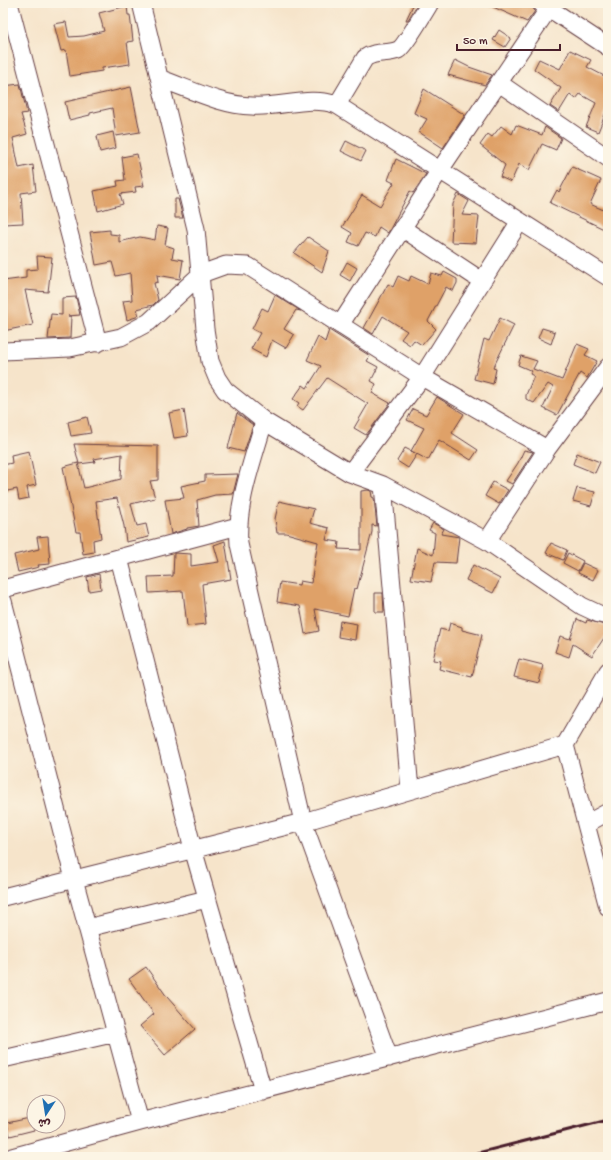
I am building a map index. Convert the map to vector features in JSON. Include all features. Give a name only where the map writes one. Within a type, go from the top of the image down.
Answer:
[{"type":"street","points":[[10,3],[98,343]]},
{"type":"street","points":[[141,3],[196,229],[205,329],[210,361],[217,378],[226,390],[264,421],[350,473],[383,485],[487,541],[582,606],[608,616]]},
{"type":"street","points":[[338,105],[365,58],[371,54],[391,52],[400,49],[430,3]]},
{"type":"street","points":[[340,325],[498,83],[545,6],[608,47]]},
{"type":"street","points":[[160,79],[236,105],[253,106],[314,101],[328,102],[338,105],[608,277]]},
{"type":"street","points":[[498,83],[608,158]]},
{"type":"street","points":[[350,473],[422,377],[520,221]]},
{"type":"street","points":[[402,228],[482,281]]},
{"type":"street","points":[[3,351],[70,348],[121,337],[149,322],[201,274],[226,264],[248,266],[422,377],[547,449]]},
{"type":"street","points":[[487,541],[547,449],[607,372]]},
{"type":"street","points":[[264,421],[240,510],[238,526],[239,544],[303,822],[389,1058]]},
{"type":"street","points":[[383,485],[410,790]]},
{"type":"street","points":[[3,589],[238,526]]},
{"type":"street","points":[[119,558],[192,849],[264,1091]]},
{"type":"street","points":[[3,601],[87,928],[140,1122]]},
{"type":"street","points":[[3,897],[74,878],[303,822],[565,745],[608,671]]},
{"type":"street","points":[[565,745],[608,907]]},
{"type":"street","points":[[586,824],[608,812]]},
{"type":"street","points":[[87,928],[207,899]]},
{"type":"street","points":[[12,1157],[140,1122],[608,1001]]},
{"type":"street","points":[[3,1059],[116,1033]]},
{"type":"building","points":[[414,3],[418,3],[408,20],[406,20]]},
{"type":"building","points":[[484,3],[529,3],[535,11],[527,22]]},
{"type":"building","points":[[127,6],[128,15],[130,15],[133,41],[127,42],[130,64],[102,68],[102,71],[70,76],[66,50],[61,51],[54,24],[66,22],[69,37],[84,36],[104,31],[99,13]]},
{"type":"building","points":[[499,30],[511,38],[505,47],[493,40]]},
{"type":"building","points":[[570,50],[591,60],[587,67],[608,78],[608,107],[598,132],[586,127],[596,103],[580,94],[576,99],[570,94],[559,112],[550,106],[561,88],[534,69],[539,59],[560,69]]},
{"type":"building","points":[[455,60],[469,67],[492,75],[485,85],[448,75]]},
{"type":"building","points":[[20,84],[27,113],[21,114],[27,134],[13,138],[19,168],[33,165],[36,191],[21,193],[23,223],[3,224],[3,86]]},
{"type":"building","points":[[131,87],[140,132],[116,136],[112,108],[69,120],[65,102]]},
{"type":"building","points":[[424,89],[465,115],[443,148],[419,132],[427,119],[414,113]]},
{"type":"building","points":[[516,125],[542,135],[545,127],[561,138],[556,150],[542,144],[529,170],[519,164],[511,182],[500,177],[505,165],[480,145],[488,134],[492,137],[501,126],[512,134]]},
{"type":"building","points":[[113,132],[116,148],[100,152],[97,136]]},
{"type":"building","points":[[346,141],[366,151],[361,161],[341,151]]},
{"type":"building","points":[[137,154],[144,186],[135,187],[136,192],[120,194],[123,204],[98,211],[94,191],[118,186],[117,181],[125,180],[122,157]]},
{"type":"building","points":[[396,159],[426,174],[413,193],[410,191],[388,233],[379,227],[375,237],[365,233],[358,246],[348,242],[352,233],[342,227],[362,195],[380,206],[394,183],[388,180]]},
{"type":"building","points":[[572,167],[601,180],[590,204],[608,212],[608,231],[550,203],[557,190],[559,192]]},
{"type":"building","points":[[458,194],[469,201],[462,215],[479,216],[476,243],[451,242],[453,204]]},
{"type":"building","points":[[175,199],[178,199],[183,218],[175,218]]},
{"type":"building","points":[[157,226],[168,228],[165,245],[174,248],[172,258],[183,260],[180,279],[157,275],[158,282],[154,283],[158,300],[153,305],[137,309],[139,316],[127,320],[123,301],[132,300],[130,273],[116,276],[112,262],[96,265],[90,232],[110,230],[110,234],[119,235],[119,242],[140,237],[155,240]]},
{"type":"building","points":[[308,237],[329,251],[322,272],[294,253]]},
{"type":"building","points":[[37,256],[52,257],[48,292],[25,290],[33,325],[3,331],[3,281],[26,278],[26,270],[38,269]]},
{"type":"building","points":[[347,262],[357,268],[350,281],[340,275]]},
{"type":"building","points":[[444,272],[457,279],[457,283],[453,291],[446,287],[428,321],[436,329],[422,345],[414,340],[410,345],[401,339],[407,331],[383,316],[373,334],[364,328],[388,284],[393,287],[398,276],[409,281],[411,276],[428,284],[431,273],[442,276]]},
{"type":"building","points":[[275,295],[301,311],[296,310],[284,329],[294,335],[286,348],[272,340],[266,357],[251,349],[260,333],[252,329],[262,308],[268,311]]},
{"type":"building","points":[[76,297],[80,315],[68,316],[71,316],[70,338],[48,339],[51,314],[62,315],[62,298]]},
{"type":"building","points":[[500,318],[514,325],[493,368],[496,369],[493,384],[474,379],[484,339],[489,341]]},
{"type":"building","points":[[542,328],[555,332],[551,344],[538,338]]},
{"type":"building","points":[[329,330],[370,356],[367,361],[378,367],[371,381],[376,384],[372,393],[390,403],[366,435],[354,428],[368,404],[327,378],[303,410],[297,406],[299,403],[293,399],[303,385],[307,388],[321,366],[307,360],[318,337],[325,342]]},
{"type":"building","points":[[577,344],[589,349],[585,355],[597,361],[587,378],[580,373],[557,415],[543,408],[553,387],[548,384],[534,403],[526,399],[526,395],[534,376],[530,374],[532,371],[518,365],[521,356],[537,361],[533,369],[562,380]]},
{"type":"building","points":[[437,397],[464,414],[452,433],[478,450],[471,460],[439,440],[428,460],[411,451],[424,428],[407,420],[413,409],[426,415]]},
{"type":"building","points":[[184,410],[188,436],[174,438],[169,413]]},
{"type":"building","points":[[237,413],[253,425],[244,452],[228,448]]},
{"type":"building","points":[[87,417],[91,433],[71,436],[68,422]]},
{"type":"building","points":[[74,444],[158,446],[158,480],[150,481],[155,498],[131,504],[137,526],[146,524],[149,537],[126,542],[124,526],[117,498],[96,501],[101,538],[93,540],[94,552],[83,554],[80,532],[76,532],[63,467],[78,463],[84,488],[121,479],[122,454],[94,459],[95,462],[79,464]]},
{"type":"building","points":[[405,448],[417,454],[408,468],[397,461]]},
{"type":"building","points":[[524,450],[533,452],[512,484],[506,481],[518,463]]},
{"type":"building","points":[[29,451],[36,485],[27,487],[29,498],[19,500],[17,489],[3,492],[3,465],[12,463],[11,455]]},
{"type":"building","points":[[577,453],[600,462],[595,473],[573,464]]},
{"type":"building","points":[[238,474],[233,494],[215,495],[197,500],[199,526],[187,528],[171,534],[165,500],[184,498],[181,486],[205,481],[205,475]]},
{"type":"building","points":[[493,482],[508,490],[499,504],[485,496]]},
{"type":"building","points":[[577,488],[595,492],[591,506],[573,501]]},
{"type":"building","points":[[361,491],[371,491],[372,497],[374,498],[377,526],[372,525],[372,532],[357,589],[354,588],[348,616],[315,609],[319,631],[305,634],[300,606],[277,602],[280,582],[299,585],[300,581],[311,583],[318,542],[286,533],[277,533],[275,519],[279,501],[314,509],[310,523],[329,528],[326,540],[339,542],[338,549],[361,550]]},
{"type":"building","points":[[433,523],[444,529],[441,534],[459,537],[456,563],[435,562],[431,582],[411,579],[417,548],[433,555],[435,533],[429,530]]},
{"type":"building","points":[[48,536],[50,564],[38,565],[39,567],[18,572],[14,555],[39,549],[37,537]]},
{"type":"building","points":[[225,541],[231,579],[202,584],[206,624],[187,626],[183,591],[149,593],[148,577],[173,576],[174,553],[191,554],[191,566],[219,562],[214,545]]},
{"type":"building","points":[[551,543],[567,550],[563,560],[546,553]]},
{"type":"building","points":[[568,553],[583,561],[578,571],[563,563]]},
{"type":"building","points":[[583,563],[598,570],[593,580],[578,573]]},
{"type":"building","points":[[473,565],[500,579],[493,593],[466,580]]},
{"type":"building","points":[[99,574],[101,589],[89,591],[87,577]]},
{"type":"building","points":[[375,593],[383,593],[384,612],[375,612]]},
{"type":"building","points":[[577,619],[586,623],[587,620],[608,626],[608,632],[592,656],[573,644],[569,657],[555,652],[560,636],[570,639]]},
{"type":"building","points":[[340,621],[357,624],[355,640],[338,637]]},
{"type":"building","points":[[450,623],[462,627],[462,630],[482,635],[472,677],[439,669],[441,661],[433,660],[440,629],[448,631]]},
{"type":"building","points":[[519,659],[543,665],[539,683],[514,677]]},
{"type":"building","points":[[146,967],[167,997],[195,1029],[165,1055],[140,1026],[154,1014],[129,979]]},
{"type":"building","points":[[26,1119],[26,1132],[10,1136],[7,1123]]},
{"type":"railway","points":[[462,1157],[608,1120]]}]
